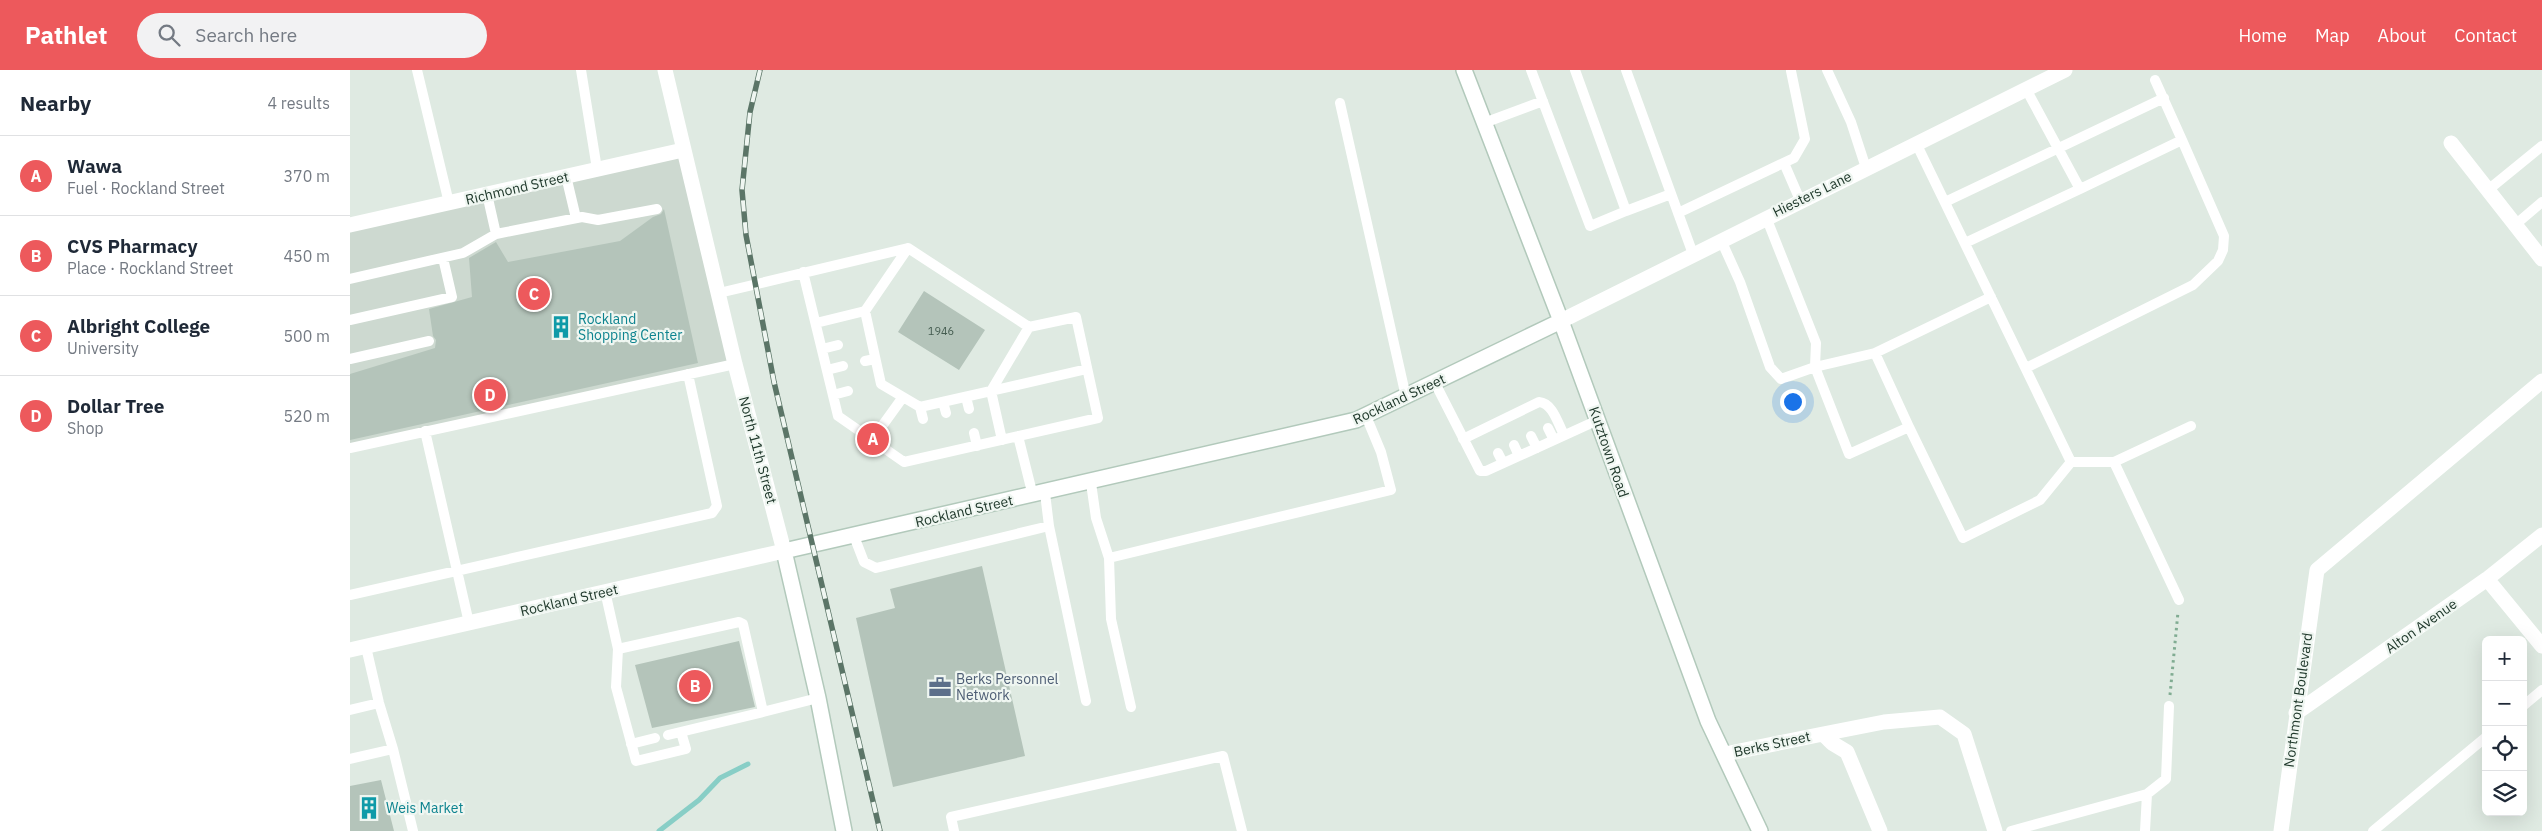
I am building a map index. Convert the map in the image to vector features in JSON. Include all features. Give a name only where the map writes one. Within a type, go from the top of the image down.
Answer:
[{"type":"street","name":"North 11th Street","points":[[665,70],[735,364],[784,551],[818,698],[844,831]]},
{"type":"street","name":"Kutztown Road","points":[[1464,70],[1561,321],[1708,721],[1760,831]]},
{"type":"street","name":"Hiesters Lane","points":[[1561,321],[2060,71]]},
{"type":"street","points":[[2451,143],[2542,259]]},
{"type":"street","name":"Richmond Street","points":[[350,225],[683,150]]},
{"type":"street","name":"Rockland Street","points":[[350,650],[1327,429],[1366,416],[1561,321]]},
{"type":"street","name":"Northmont Boulevard","points":[[2281,831],[2317,570],[2542,380]]},
{"type":"street","name":"Alton Avenue","points":[[2296,713],[2487,579],[2542,535]]},
{"type":"street","points":[[2487,579],[2542,646]]},
{"type":"street","points":[[1823,734],[1884,722],[1940,716],[1964,734],[1995,831]]},
{"type":"street","name":"Berks Street","points":[[1725,754],[1823,734],[1832,743],[1847,752],[1880,831]]},
{"type":"lane","points":[[417,70],[449,203]]},
{"type":"lane","points":[[581,70],[597,169]]},
{"type":"lane","points":[[1531,70],[1590,226],[1671,194]]},
{"type":"lane","points":[[1575,70],[1626,212]]},
{"type":"lane","points":[[1626,70],[1693,254]]},
{"type":"lane","points":[[1827,70],[1850,122],[1866,168]]},
{"type":"lane","points":[[1678,213],[1794,158],[1805,139],[1792,71]]},
{"type":"lane","points":[[2026,368],[2193,285],[2218,261],[2223,250],[2224,236],[2156,80]]},
{"type":"lane","points":[[2026,89],[2080,189]]},
{"type":"lane","points":[[1945,202],[2164,98]]},
{"type":"lane","points":[[1484,123],[1543,101]]},
{"type":"lane","points":[[1340,103],[1406,397]]},
{"type":"lane","points":[[1965,243],[2182,140]]},
{"type":"lane","points":[[1916,143],[2071,462]]},
{"type":"lane","points":[[2488,190],[2542,146]]},
{"type":"lane","points":[[1784,163],[1800,200]]},
{"type":"lane","points":[[566,176],[576,218]]},
{"type":"lane","points":[[487,194],[496,234]]},
{"type":"lane","points":[[2515,225],[2542,202]]},
{"type":"lane","points":[[350,279],[463,253],[496,234],[576,218],[598,220],[657,208]]},
{"type":"lane","points":[[1766,217],[1816,343],[1815,367],[1849,454],[1909,427]]},
{"type":"lane","points":[[1721,240],[1740,282],[1770,367],[1781,379],[1815,367],[1875,353],[1991,297]]},
{"type":"lane","points":[[719,293],[804,272],[908,248],[1029,327],[1076,317],[1098,418],[904,462],[838,416],[804,272]]},
{"type":"lane","points":[[908,248],[865,311],[866,338],[876,385],[920,407],[1087,369]]},
{"type":"lane","points":[[350,320],[452,297],[443,258]]},
{"type":"lane","points":[[816,322],[865,311]]},
{"type":"lane","points":[[1002,440],[991,391],[1029,327]]},
{"type":"lane","points":[[350,359],[429,341]]},
{"type":"lane","points":[[822,349],[838,345]]},
{"type":"lane","points":[[1875,353],[1963,538],[2040,500],[2071,462]]},
{"type":"lane","points":[[350,448],[735,364]]},
{"type":"lane","points":[[827,370],[843,366]]},
{"type":"lane","points":[[350,595],[712,513],[716,506],[688,374]]},
{"type":"lane","points":[[1435,382],[1480,471],[1486,471],[1598,420]]},
{"type":"lane","points":[[833,395],[848,391]]},
{"type":"lane","points":[[872,440],[903,397]]},
{"type":"lane","points":[[966,397],[969,409]]},
{"type":"lane","points":[[943,402],[946,413]]},
{"type":"lane","points":[[1463,439],[1487,432],[1538,408],[1545,402],[1550,406],[1564,435]]},
{"type":"lane","points":[[920,407],[923,419]]},
{"type":"lane","points":[[1109,558],[1391,490],[1381,452],[1366,416]]},
{"type":"lane","points":[[2071,462],[2114,462],[2191,426]]},
{"type":"lane","points":[[1548,428],[1554,440]]},
{"type":"lane","points":[[425,431],[469,622]]},
{"type":"lane","points":[[974,433],[977,446]]},
{"type":"lane","points":[[1018,436],[1049,526],[1086,701]]},
{"type":"lane","points":[[1531,436],[1537,448]]},
{"type":"lane","points":[[951,439],[954,451]]},
{"type":"lane","points":[[929,444],[931,456]]},
{"type":"lane","points":[[1514,445],[1519,456]]},
{"type":"lane","points":[[1498,452],[1503,463]]},
{"type":"lane","points":[[2114,462],[2179,600]]},
{"type":"lane","points":[[1091,483],[1096,518],[1109,558],[1111,619],[1131,707]]},
{"type":"lane","points":[[854,536],[864,562],[876,568],[1049,526]]},
{"type":"lane","points":[[605,592],[618,650],[616,687],[636,761],[686,749],[681,732]]},
{"type":"lane","points":[[618,650],[739,622],[743,624],[763,712]]},
{"type":"lane","points":[[366,647],[379,703],[414,831]]},
{"type":"lane","points":[[2527,703],[2542,690]]},
{"type":"lane","points":[[668,735],[818,698]]},
{"type":"lane","points":[[350,710],[379,703]]},
{"type":"lane","points":[[2011,831],[2147,794],[2166,779],[2169,706]]},
{"type":"lane","points":[[631,744],[656,738]]},
{"type":"lane","points":[[2373,831],[2482,740]]},
{"type":"lane","points":[[350,759],[393,749]]},
{"type":"lane","points":[[954,831],[951,817],[1223,756],[1242,831]]},
{"type":"lane","points":[[2145,831],[2147,794]]},
{"type":"path","points":[[2169,706],[2179,600]]},
{"type":"shaded area","points":[[683,150],[735,364],[350,444],[350,225]]},
{"type":"building","name":"Rockland Shopping Center","points":[[664,209],[698,363],[350,440],[350,374],[435,348],[436,340],[433,336],[429,309],[472,297],[469,258],[496,242],[508,262],[620,241],[653,217],[661,214]]},
{"type":"building","points":[[924,291],[985,330],[959,370],[898,332]]},
{"type":"building","name":"Berks Personnel Network","points":[[982,566],[1025,756],[893,787],[856,618],[895,608],[890,589]]},
{"type":"building","points":[[739,641],[755,707],[652,728],[635,665]]},
{"type":"building","name":"Weis Market","points":[[381,780],[394,831],[350,831],[350,786]]},
{"type":"waterway","points":[[659,831],[699,800],[720,778],[748,764]]},
{"type":"railway","points":[[760,70],[750,112],[742,190],[746,235],[774,382],[880,831]]},
{"type":"place","name":"Albright College","points":[[534,294]]},
{"type":"place","name":"Rockland Shopping Center","points":[[561,327]]},
{"type":"place","name":"Dollar Tree","points":[[490,395]]},
{"type":"place","name":"Wawa","points":[[873,439]]},
{"type":"place","name":"CVS Pharmacy","points":[[695,686]]},
{"type":"place","name":"Berks Personnel Network","points":[[940,687]]},
{"type":"place","name":"Weis Market","points":[[369,808]]}]
